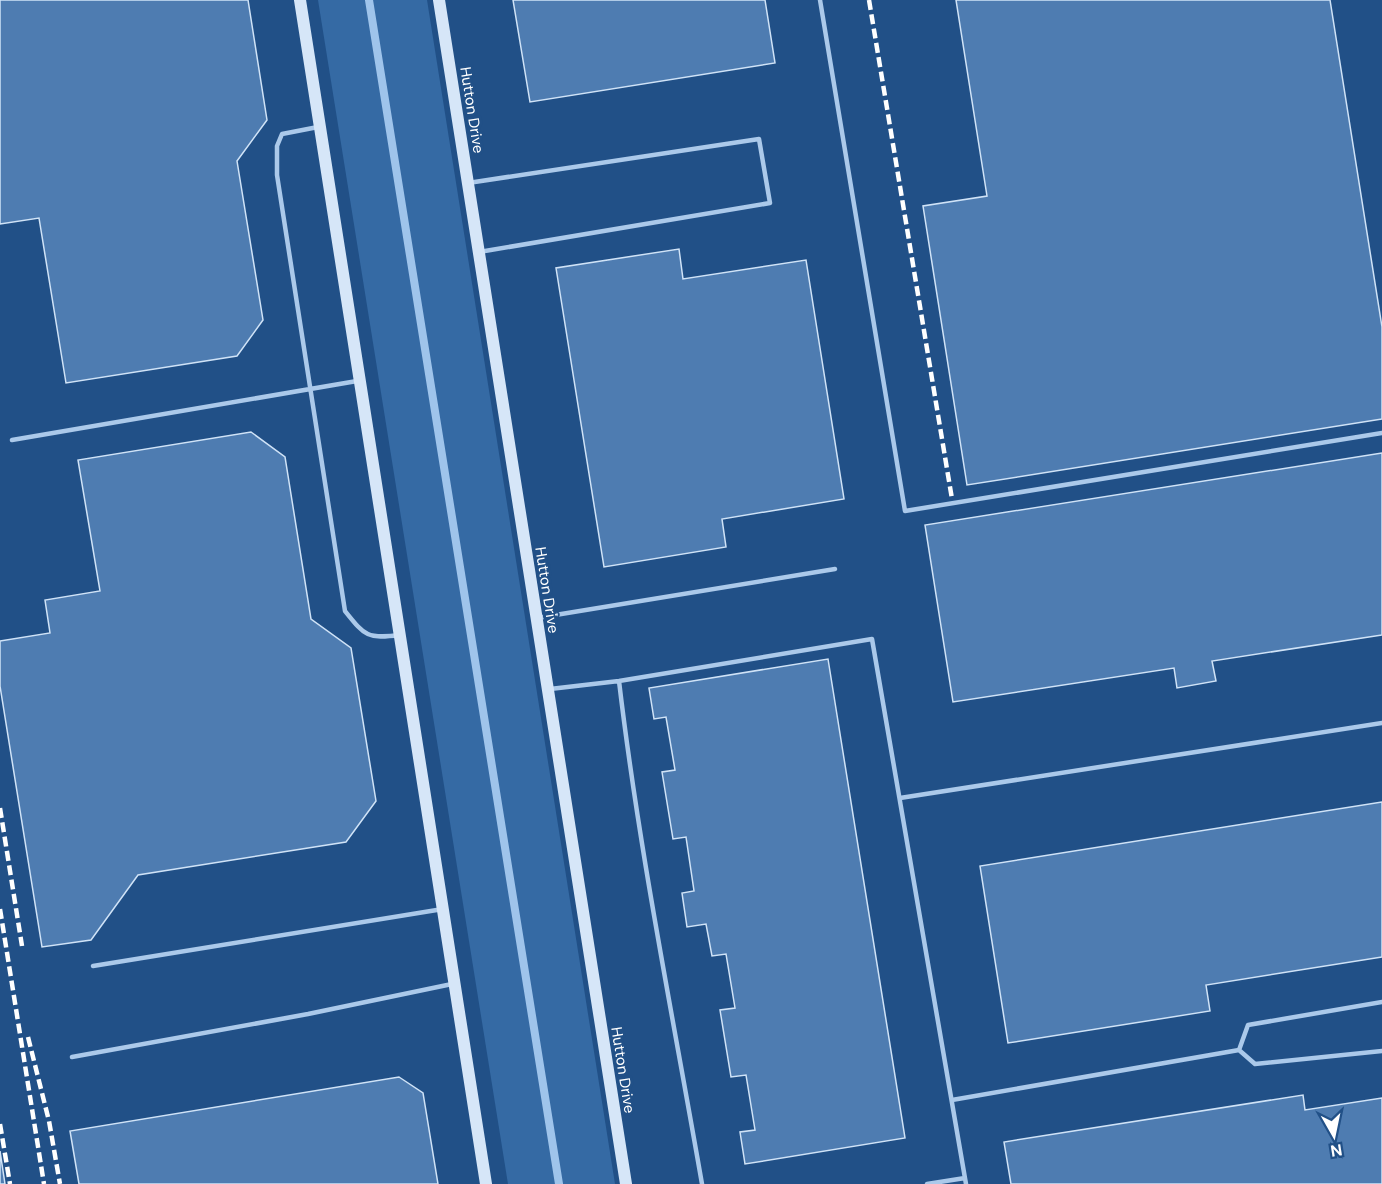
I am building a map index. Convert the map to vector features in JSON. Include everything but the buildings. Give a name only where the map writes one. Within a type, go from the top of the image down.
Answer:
[{"type":"street","points":[[300,0],[486,1184]]},
{"type":"street","name":"Hutton Drive","points":[[439,0],[626,1184]]},
{"type":"lane","points":[[820,0],[905,511],[1382,433]]},
{"type":"lane","points":[[320,127],[282,134],[277,146],[277,175],[310,389],[345,611],[363,633],[380,637],[400,635]]},
{"type":"lane","points":[[468,183],[759,139],[770,203],[479,252]]},
{"type":"lane","points":[[12,440],[360,381]]},
{"type":"lane","points":[[537,618],[834,569]]},
{"type":"lane","points":[[548,690],[620,681],[872,639],[966,1181],[927,1184]]},
{"type":"lane","points":[[620,681],[625,730],[702,1184]]},
{"type":"lane","points":[[900,798],[1382,723]]},
{"type":"lane","points":[[93,966],[443,909]]},
{"type":"lane","points":[[72,1057],[308,1014],[455,984]]},
{"type":"lane","points":[[1239,1050],[1248,1025],[1382,1002]]},
{"type":"lane","points":[[952,1100],[1239,1050],[1256,1064],[1382,1051]]},
{"type":"shaded area","points":[[318,0],[427,0],[615,1184],[508,1184]]},
{"type":"waterway","points":[[369,0],[559,1184]]},
{"type":"railway","points":[[869,0],[952,499]]},
{"type":"railway","points":[[0,808],[22,946]]},
{"type":"railway","points":[[0,909],[44,1184]]},
{"type":"railway","points":[[28,1037],[49,1121],[60,1184]]},
{"type":"railway","points":[[0,1124],[10,1184]]}]
